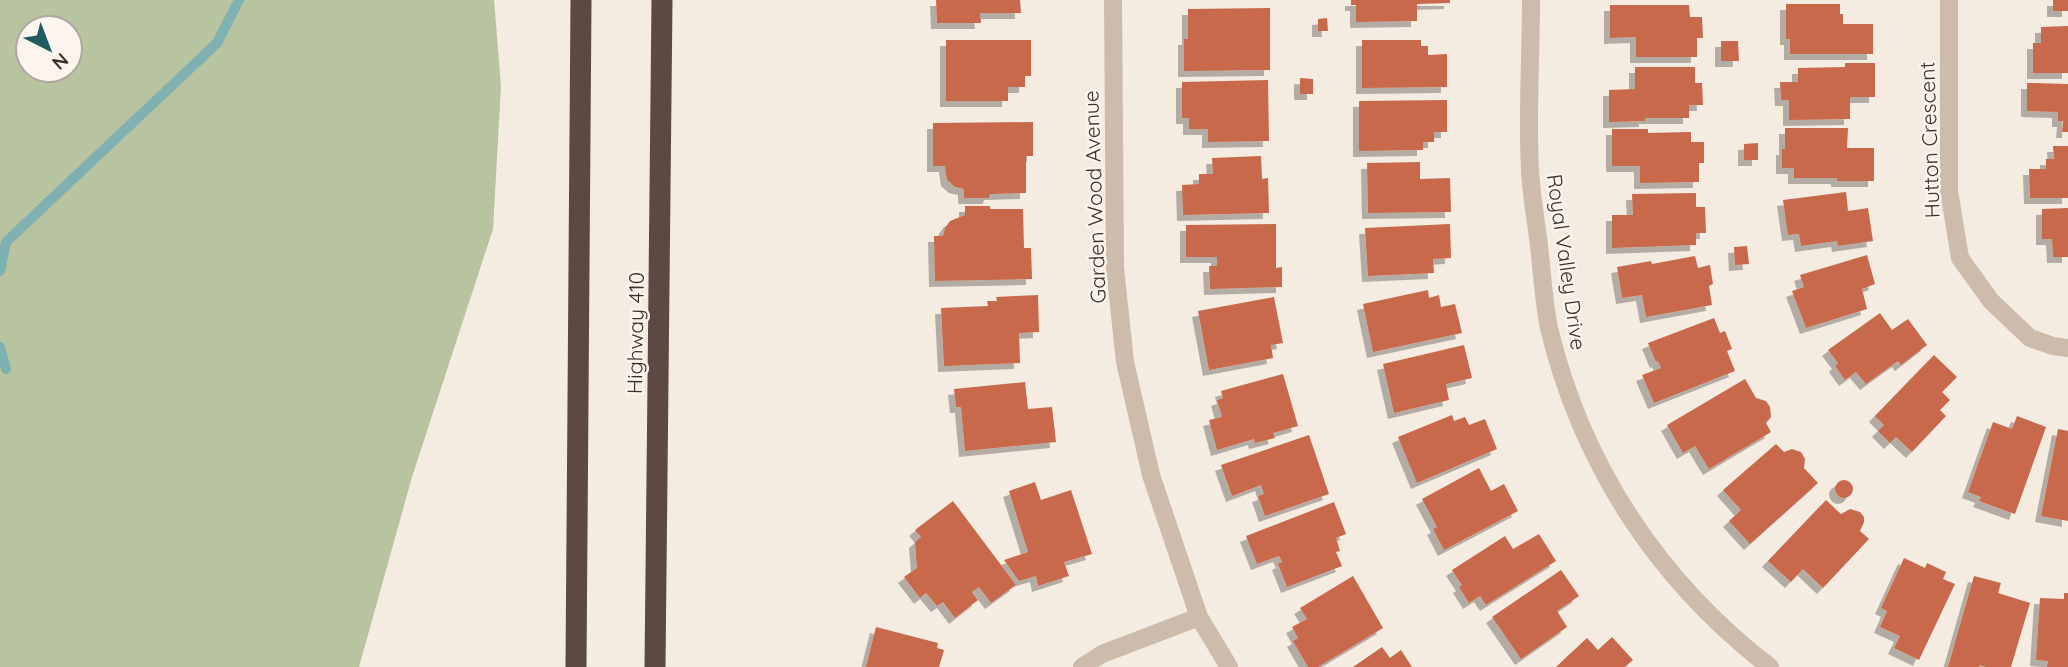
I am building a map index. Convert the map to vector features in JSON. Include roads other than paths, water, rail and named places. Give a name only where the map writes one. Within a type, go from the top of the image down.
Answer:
[{"type":"highway","points":[[576,667],[581,0]]},
{"type":"highway","name":"Highway 410","points":[[655,667],[662,0]]},
{"type":"street","name":"Garden Wood Avenue","points":[[1113,0],[1115,268],[1125,362],[1151,475],[1199,617],[1229,667]]},
{"type":"street","name":"Royal Valley Drive","points":[[1531,0],[1530,170],[1549,324],[1562,373],[1594,455],[1614,493],[1642,536],[1675,579],[1705,610],[1744,647],[1770,667]]},
{"type":"street","name":"Hutton Crescent","points":[[1949,0],[1949,191],[1960,258],[1990,301],[2030,338],[2068,348]]},
{"type":"street","points":[[1082,667],[1102,654],[1199,617]]},
{"type":"waterway","points":[[0,271],[6,242],[217,43],[239,0]]},
{"type":"waterway","points":[[0,347],[6,369]]}]
